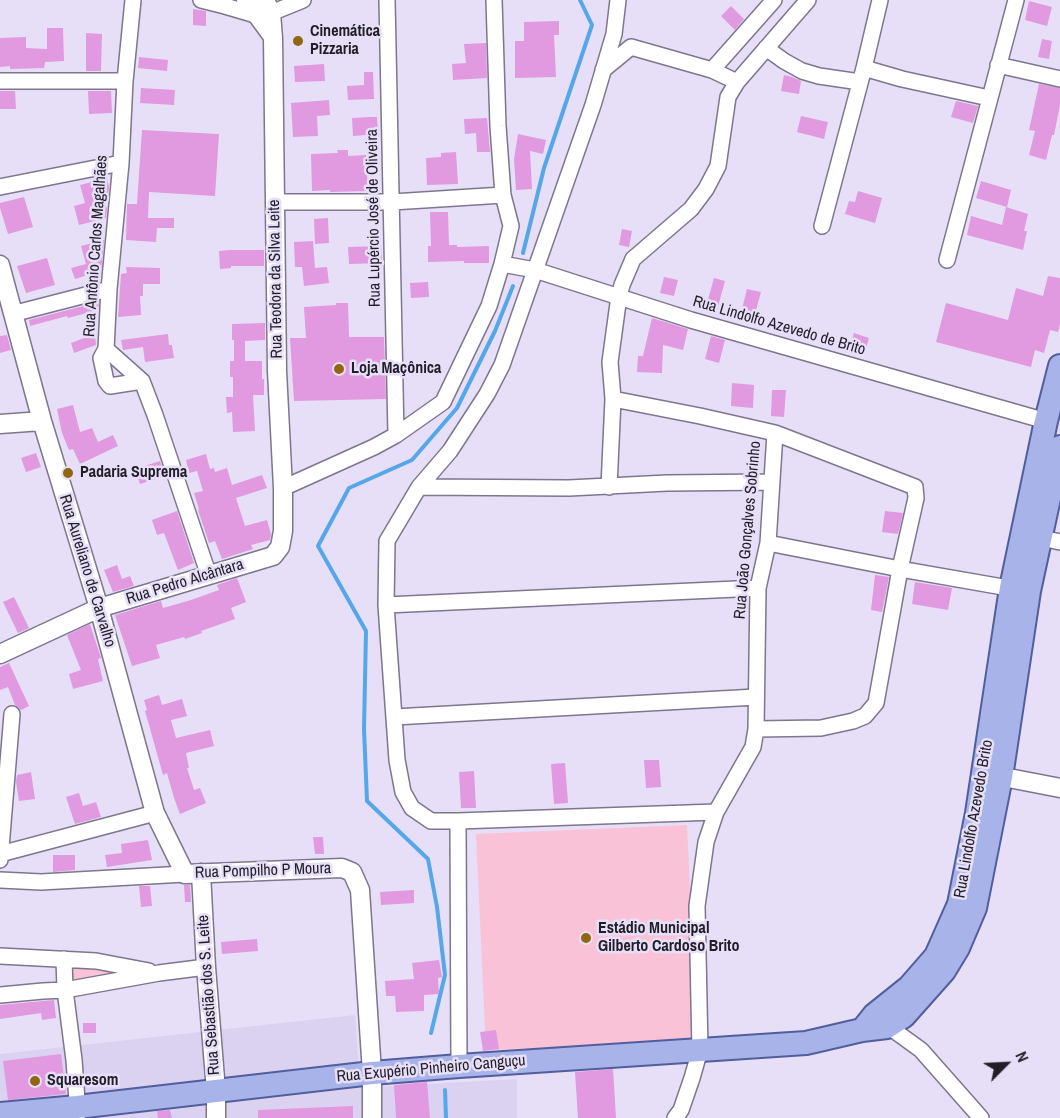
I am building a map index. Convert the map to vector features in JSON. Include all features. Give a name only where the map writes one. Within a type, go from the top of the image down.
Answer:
[{"type":"main road","name":"Rua Lindolfo Azevedo Brito","points":[[874,1024],[904,1016],[944,971],[958,948],[975,909],[992,775],[1046,421],[1060,366]]},
{"type":"main road","name":"Rua Lindolfo Azevedo Brito","points":[[1020,590],[1050,540],[1060,447]]},
{"type":"main road","name":"Rua Exupério Pinheiro Canguçu","points":[[0,1114],[78,1112],[216,1090],[372,1073],[806,1043],[874,1024]]},
{"type":"street","name":"Rua Antônio Carlos Magalhães","points":[[133,0],[106,349],[142,381],[209,576]]},
{"type":"street","points":[[201,0],[225,6],[265,10],[303,0]]},
{"type":"street","points":[[246,0],[265,10]]},
{"type":"street","name":"Rua Lupércio José de Oliveira","points":[[387,0],[396,435]]},
{"type":"street","points":[[283,488],[374,447],[396,435],[443,402],[489,306],[511,226],[502,195],[494,0]]},
{"type":"street","points":[[618,0],[614,34],[593,105],[502,365],[488,394],[450,451],[419,487],[387,541],[386,605],[397,760],[403,792],[412,808],[431,820],[458,822],[716,812]]},
{"type":"street","points":[[712,70],[774,0]]},
{"type":"street","points":[[609,487],[613,399],[609,362],[619,296],[633,259],[691,209],[706,189],[718,166],[728,98],[737,82],[808,0]]},
{"type":"street","points":[[822,226],[880,0]]},
{"type":"street","points":[[947,260],[1016,0]]},
{"type":"street","name":"Rua Teodora da Silva Leite","points":[[265,10],[273,38],[277,370],[283,488],[283,531],[280,547],[273,556]]},
{"type":"street","points":[[614,34],[631,47],[712,70],[737,82]]},
{"type":"street","points":[[603,70],[631,47]]},
{"type":"street","points":[[766,48],[802,71],[819,76],[862,75],[902,79],[989,98]]},
{"type":"street","points":[[998,65],[1060,79]]},
{"type":"street","points":[[0,81],[125,81]]},
{"type":"street","points":[[0,187],[121,163]]},
{"type":"street","points":[[274,202],[392,202],[502,195]]},
{"type":"street","name":"Rua Lindolfo Azevedo de Brito","points":[[502,264],[535,270],[691,320],[1046,421]]},
{"type":"street","name":"Rua Aureliano de Carvalho","points":[[0,265],[42,421],[99,608],[155,813],[193,873]]},
{"type":"street","points":[[12,314],[109,289]]},
{"type":"street","points":[[106,349],[101,358],[106,381],[110,386],[142,381]]},
{"type":"street","points":[[613,399],[775,433],[915,487],[916,498],[900,569],[876,702],[865,716],[853,721],[821,728],[756,729]]},
{"type":"street","points":[[0,424],[42,421]]},
{"type":"street","name":"Rua João Gonçalves Sobrinho","points":[[675,1118],[681,1110],[700,1050],[697,906],[706,842],[716,812],[753,747],[756,729],[758,588],[768,543],[775,433]]},
{"type":"street","points":[[419,487],[557,488],[667,483],[771,482]]},
{"type":"street","points":[[768,543],[1020,590]]},
{"type":"street","name":"Rua Pedro Alcântara","points":[[0,654],[99,608],[273,556]]},
{"type":"street","points":[[386,605],[758,588]]},
{"type":"street","points":[[394,717],[756,697]]},
{"type":"street","points":[[0,860],[12,714]]},
{"type":"street","points":[[992,775],[1060,788]]},
{"type":"street","points":[[0,854],[155,813]]},
{"type":"street","points":[[458,822],[459,1066]]},
{"type":"street","name":"Rua Pompilho P Moura","points":[[193,873],[342,868],[352,872],[360,890],[372,1073]]},
{"type":"street","points":[[0,880],[41,882],[193,873]]},
{"type":"street","name":"Rua Sebastião dos S. Leite","points":[[193,873],[206,968],[216,1090],[216,1118]]},
{"type":"street","points":[[0,956],[96,960],[159,973]]},
{"type":"street","points":[[64,959],[65,990],[78,1112]]},
{"type":"street","points":[[0,995],[65,990],[159,973],[206,968]]},
{"type":"street","points":[[874,1024],[921,1050],[981,1118]]},
{"type":"street","points":[[372,1073],[372,1118]]},
{"type":"shaded area","name":"Estádio Municipal Gilberto Cardoso Brito","points":[[687,825],[697,1042],[486,1050],[476,834]]},
{"type":"shaded area","points":[[70,967],[130,971],[71,982]]},
{"type":"shaded area","points":[[355,1015],[359,1070],[0,1108],[0,1054]]},
{"type":"shaded area","points":[[517,1079],[517,1118],[53,1118],[356,1088]]},
{"type":"building","points":[[1029,1],[1052,7],[1047,26],[1025,20]]},
{"type":"building","points":[[731,6],[744,19],[735,30],[721,16]]},
{"type":"building","points":[[193,9],[206,11],[206,26],[193,25]]},
{"type":"building","points":[[559,21],[559,35],[554,35],[556,77],[515,78],[515,41],[524,41],[524,22]]},
{"type":"building","points":[[47,28],[63,28],[64,61],[45,62],[44,68],[0,67],[0,38],[26,37],[26,48],[47,49]]},
{"type":"building","points":[[86,33],[102,34],[101,71],[86,71]]},
{"type":"building","points":[[1042,39],[1052,41],[1049,59],[1038,57]]},
{"type":"building","points":[[486,43],[487,78],[453,80],[452,64],[466,63],[464,44]]},
{"type":"building","points":[[139,57],[168,60],[167,71],[138,68]]},
{"type":"building","points":[[324,64],[325,81],[295,82],[294,66]]},
{"type":"building","points":[[364,72],[373,72],[374,99],[348,100],[347,86],[364,85]]},
{"type":"building","points":[[784,75],[801,81],[799,94],[781,91]]},
{"type":"building","points":[[1039,84],[1060,88],[1060,105],[1046,160],[1029,155],[1035,131],[1029,130]]},
{"type":"building","points":[[141,88],[175,90],[174,105],[140,103]]},
{"type":"building","points":[[0,91],[15,91],[16,109],[0,109]]},
{"type":"building","points":[[88,91],[111,91],[112,113],[89,114]]},
{"type":"building","points":[[329,100],[330,115],[317,116],[318,136],[293,137],[291,103]]},
{"type":"building","points":[[956,101],[978,106],[973,123],[951,117]]},
{"type":"building","points":[[801,116],[828,122],[824,139],[797,132]]},
{"type":"building","points":[[377,117],[378,134],[353,136],[352,118]]},
{"type":"building","points":[[487,118],[490,152],[477,152],[476,133],[465,134],[464,119]]},
{"type":"building","points":[[142,130],[219,134],[215,196],[149,192],[148,218],[174,218],[174,228],[157,228],[156,242],[126,240],[127,204],[137,204]]},
{"type":"building","points":[[518,134],[546,140],[543,154],[530,151],[532,189],[516,190],[514,159]]},
{"type":"building","points":[[337,150],[348,150],[348,156],[366,155],[368,191],[312,191],[311,154],[338,153]]},
{"type":"building","points":[[456,152],[458,184],[427,185],[426,158],[441,157],[441,153]]},
{"type":"building","points":[[107,178],[108,195],[103,196],[107,209],[106,218],[79,225],[74,206],[85,203],[80,185]]},
{"type":"building","points":[[981,181],[1011,190],[1007,207],[976,198]]},
{"type":"building","points":[[858,191],[882,198],[875,223],[845,214],[849,201],[855,202]]},
{"type":"building","points":[[24,197],[33,227],[8,234],[0,203]]},
{"type":"building","points":[[1006,207],[1028,214],[1023,250],[967,235],[971,216],[1002,225]]},
{"type":"building","points":[[430,212],[448,212],[449,245],[489,246],[489,263],[428,262],[428,246],[431,246]]},
{"type":"building","points":[[328,218],[329,243],[315,244],[314,219]]},
{"type":"building","points":[[622,229],[632,231],[629,247],[619,245]]},
{"type":"building","points":[[104,240],[101,271],[75,279],[71,268],[86,264],[81,246]]},
{"type":"building","points":[[313,241],[315,268],[327,267],[329,283],[304,286],[302,267],[295,267],[294,242]]},
{"type":"building","points":[[381,246],[382,263],[349,264],[348,247]]},
{"type":"building","points":[[264,250],[264,266],[231,266],[231,268],[220,269],[219,251]]},
{"type":"building","points":[[47,258],[55,285],[26,293],[17,266]]},
{"type":"building","points":[[126,267],[160,268],[160,284],[143,284],[143,296],[140,296],[141,315],[118,317],[121,274],[127,273]]},
{"type":"building","points":[[1048,276],[1060,278],[1060,324],[1058,332],[1050,330],[1044,353],[1035,350],[1031,367],[936,342],[946,303],[1008,320],[1016,288],[1043,296]]},
{"type":"building","points":[[664,277],[678,280],[674,296],[660,293]]},
{"type":"building","points":[[714,278],[725,281],[717,310],[706,307]]},
{"type":"building","points":[[428,282],[429,297],[411,298],[410,283]]},
{"type":"building","points":[[747,289],[761,292],[753,321],[740,317]]},
{"type":"building","points":[[99,302],[98,310],[30,326],[29,320]]},
{"type":"building","name":"Loja Maçônica","points":[[336,303],[348,303],[349,337],[384,337],[386,399],[294,401],[290,338],[306,338],[304,307],[336,305]]},
{"type":"building","points":[[652,318],[688,329],[683,350],[663,345],[662,373],[637,372],[638,356],[643,356]]},
{"type":"building","points":[[265,323],[265,340],[245,341],[245,361],[262,361],[262,379],[264,379],[264,395],[253,395],[255,431],[233,432],[232,412],[227,413],[226,397],[233,397],[233,377],[230,377],[230,361],[234,361],[232,324]]},
{"type":"building","points":[[854,333],[869,338],[864,355],[849,350]]},
{"type":"building","points":[[95,334],[96,345],[74,353],[71,343]]},
{"type":"building","points":[[168,334],[174,358],[145,362],[143,347],[123,350],[121,340]]},
{"type":"building","points":[[7,335],[11,350],[0,353],[0,336]]},
{"type":"building","points":[[711,336],[725,340],[719,363],[705,359]]},
{"type":"building","points":[[732,383],[754,385],[753,408],[731,406]]},
{"type":"building","points":[[772,390],[786,390],[784,417],[771,416]]},
{"type":"building","points":[[73,405],[80,432],[92,428],[98,442],[113,435],[118,446],[80,464],[73,449],[69,450],[62,433],[57,409]]},
{"type":"building","points":[[36,453],[41,467],[26,472],[21,458]]},
{"type":"building","points":[[206,454],[210,469],[214,468],[215,472],[227,468],[232,485],[262,475],[267,488],[236,498],[245,526],[267,520],[271,534],[270,540],[251,545],[253,549],[222,559],[215,541],[209,543],[194,493],[203,491],[197,471],[189,473],[186,460]]},
{"type":"building","points":[[160,461],[165,476],[140,484],[135,469]]},
{"type":"building","points":[[177,511],[194,563],[178,570],[164,533],[157,535],[152,520]]},
{"type":"building","points":[[885,511],[903,513],[898,534],[882,532]]},
{"type":"building","points":[[117,565],[122,579],[130,576],[134,586],[113,592],[104,570]]},
{"type":"building","points":[[875,575],[889,577],[882,612],[871,610]]},
{"type":"building","points":[[237,578],[246,602],[231,608],[235,619],[185,639],[184,637],[156,645],[160,658],[132,666],[115,615],[161,601],[163,608],[191,600],[219,590],[217,585]]},
{"type":"building","points":[[915,582],[952,588],[948,610],[912,604]]},
{"type":"building","points":[[14,597],[29,628],[18,633],[3,602]]},
{"type":"building","points":[[90,624],[101,658],[98,659],[103,681],[73,689],[69,674],[81,670],[67,635]]},
{"type":"building","points":[[9,663],[29,706],[21,710],[15,705],[8,687],[0,690],[0,667]]},
{"type":"building","points":[[159,695],[162,705],[182,699],[187,716],[171,720],[176,738],[210,730],[214,746],[186,753],[189,768],[187,768],[194,790],[200,788],[206,803],[180,814],[167,773],[163,775],[145,711],[147,710],[144,700]]},
{"type":"building","points":[[644,760],[659,760],[661,787],[646,788]]},
{"type":"building","points":[[565,763],[568,803],[554,804],[551,764]]},
{"type":"building","points":[[474,771],[476,808],[461,808],[459,772]]},
{"type":"building","points":[[31,772],[35,799],[19,801],[17,775]]},
{"type":"building","points":[[79,793],[83,806],[96,802],[101,817],[75,824],[66,797]]},
{"type":"building","points":[[313,837],[323,837],[324,854],[315,854]]},
{"type":"building","points":[[148,840],[152,860],[107,867],[105,855],[122,853],[121,844]]},
{"type":"building","points":[[53,855],[75,855],[75,870],[53,872]]},
{"type":"building","points":[[184,885],[190,885],[191,902],[185,902]]},
{"type":"building","points":[[139,886],[150,886],[152,906],[141,907]]},
{"type":"building","points":[[414,890],[414,903],[381,905],[380,892]]},
{"type":"building","points":[[257,939],[258,951],[222,954],[221,942]]},
{"type":"building","points":[[439,960],[442,977],[438,978],[439,994],[424,995],[424,1011],[396,1012],[395,996],[386,996],[385,981],[414,979],[412,963]]},
{"type":"building","points":[[54,1000],[56,1018],[42,1020],[41,1013],[0,1019],[0,1005]]},
{"type":"building","points":[[83,1023],[96,1023],[96,1033],[83,1033]]},
{"type":"building","points":[[496,1030],[499,1049],[483,1051],[480,1032]]},
{"type":"building","name":"Squaresom","points":[[61,1054],[66,1094],[8,1100],[3,1061]]},
{"type":"building","points":[[613,1069],[616,1118],[578,1118],[575,1072]]},
{"type":"building","points":[[427,1082],[430,1118],[396,1118],[394,1085]]},
{"type":"building","points":[[353,1106],[353,1118],[258,1118],[258,1110]]},
{"type":"building","points":[[170,1110],[172,1118],[158,1118],[157,1111]]},
{"type":"waterway","points":[[523,253],[544,168],[592,25],[580,0]]},
{"type":"waterway","points":[[431,1033],[445,975],[437,907],[428,859],[367,801],[364,729],[366,631],[318,546],[349,488],[412,460],[457,408],[495,331],[513,286]]},
{"type":"waterway","points":[[445,1090],[446,1118]]},
{"type":"place","name":"Cinemática Pizzaria","points":[[298,41]]},
{"type":"place","name":"Loja Maçônica","points":[[339,369]]},
{"type":"place","name":"Padaria Suprema","points":[[68,473]]},
{"type":"place","name":"Estádio Municipal Gilberto Cardoso Brito","points":[[586,938]]},
{"type":"place","name":"Squaresom","points":[[35,1081]]}]
